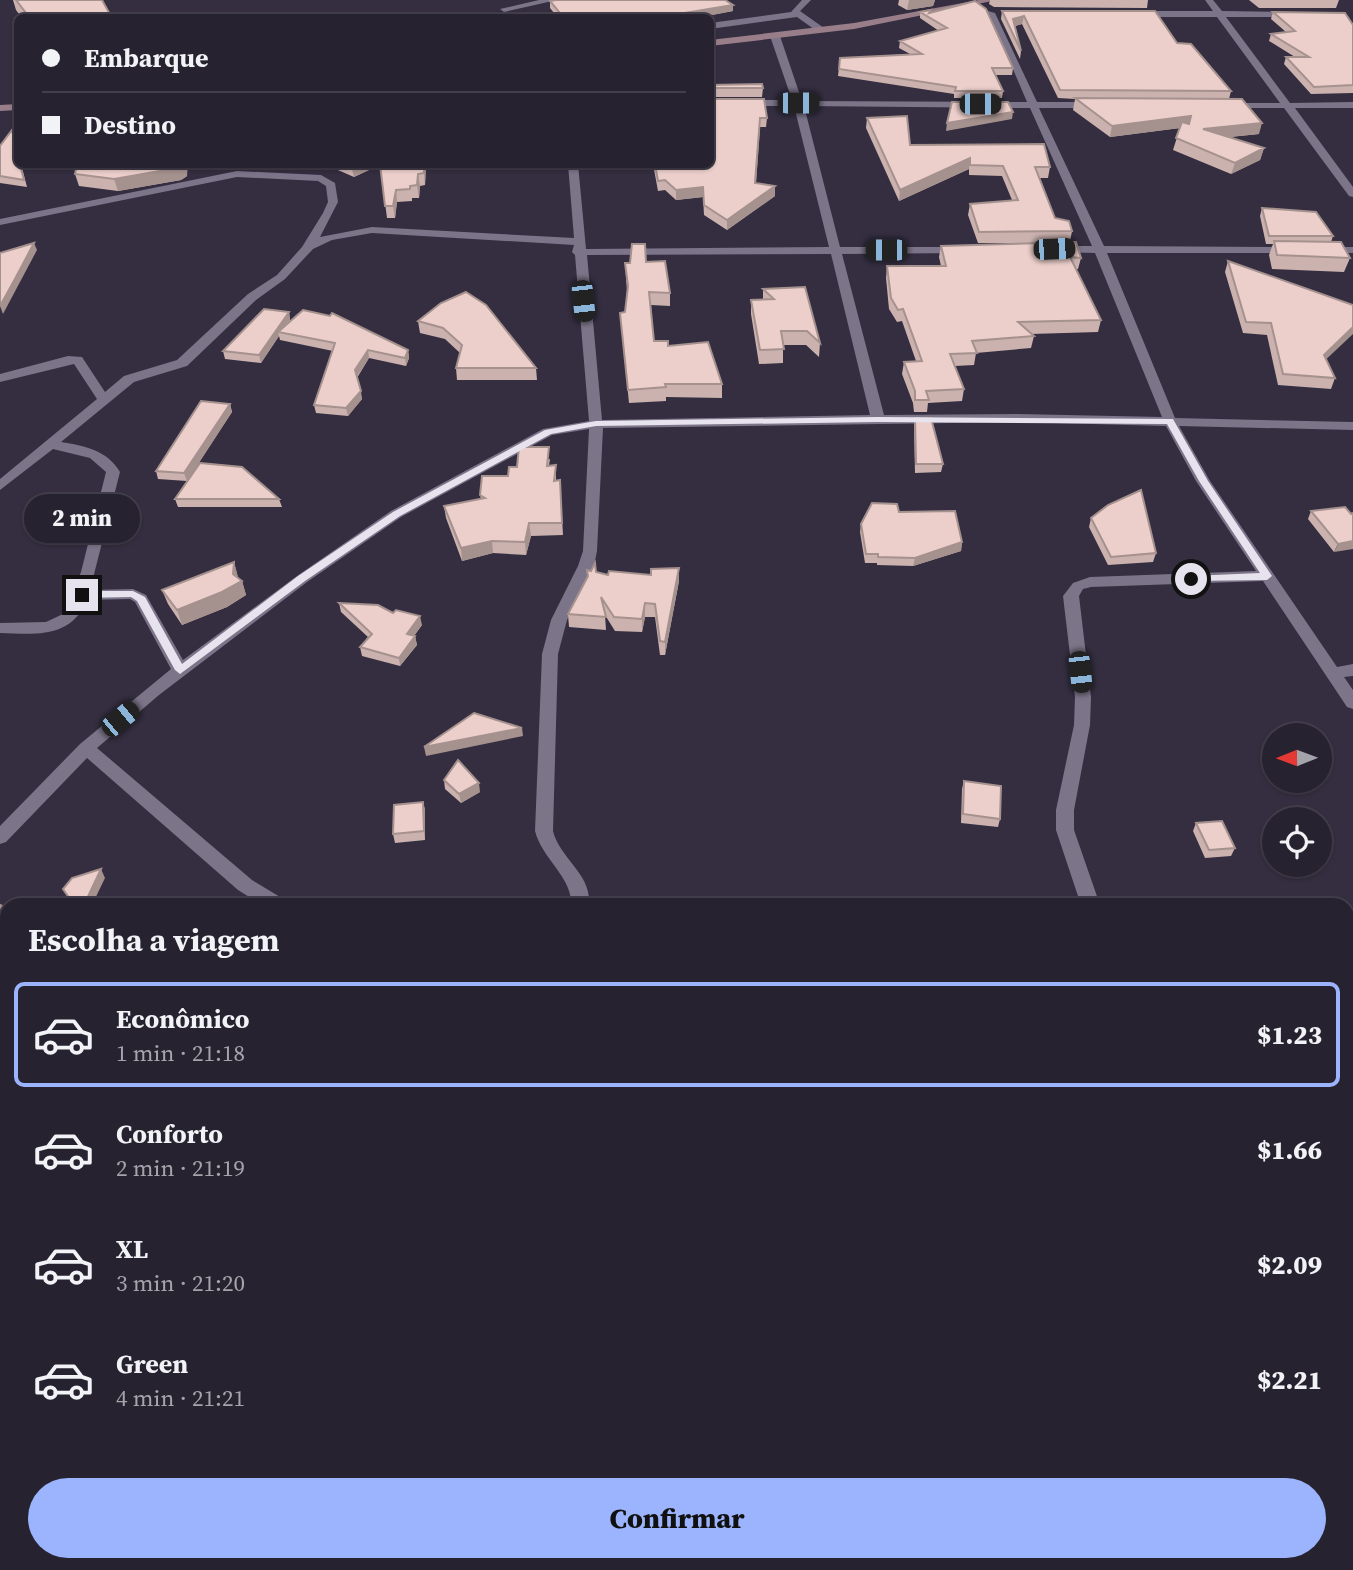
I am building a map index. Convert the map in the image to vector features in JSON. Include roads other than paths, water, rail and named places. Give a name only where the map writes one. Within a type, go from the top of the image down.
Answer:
[{"type":"main road","points":[[714,43],[821,30],[979,4],[996,9]]},
{"type":"street","points":[[493,0],[510,14]]},
{"type":"street","points":[[504,9],[553,0]]},
{"type":"street","points":[[797,14],[795,11],[807,0]]},
{"type":"street","points":[[1209,0],[1353,194]]},
{"type":"street","points":[[996,9],[1032,104],[1098,248],[1170,421],[1203,481],[1353,703]]},
{"type":"street","points":[[714,25],[797,14],[821,30]]},
{"type":"street","points":[[1125,14],[1314,14]]},
{"type":"street","points":[[775,36],[798,103],[878,419]]},
{"type":"street","points":[[714,103],[1114,106]]},
{"type":"street","points":[[1208,106],[1353,105]]},
{"type":"street","points":[[572,168],[596,424],[590,551],[586,566],[559,620],[550,654],[544,817],[545,843],[578,882],[582,898]]},
{"type":"street","points":[[0,222],[237,174],[327,180],[331,185],[337,217]]},
{"type":"street","points":[[337,217],[372,230]]},
{"type":"street","points":[[0,486],[129,379],[182,363],[252,297],[281,277],[337,217]]},
{"type":"street","points":[[308,247],[329,237],[372,230],[578,247],[983,250]]},
{"type":"street","points":[[1048,249],[1353,250]]},
{"type":"street","points":[[0,378],[68,360],[78,360],[104,400]]},
{"type":"street","points":[[0,837],[86,748],[180,670],[302,579],[396,514],[548,432],[596,424],[878,419],[1170,421],[1353,426]]},
{"type":"street","points":[[0,628],[59,624],[69,618],[82,595],[113,472],[109,462],[99,455],[50,444]]},
{"type":"street","points":[[1089,898],[1065,830],[1065,810],[1082,725],[1083,697],[1071,596],[1078,586],[1090,582],[1267,576]]},
{"type":"street","points":[[82,595],[133,594],[141,599],[180,670]]},
{"type":"street","points":[[1332,673],[1353,670]]},
{"type":"street","points":[[86,748],[245,885],[266,898]]}]
